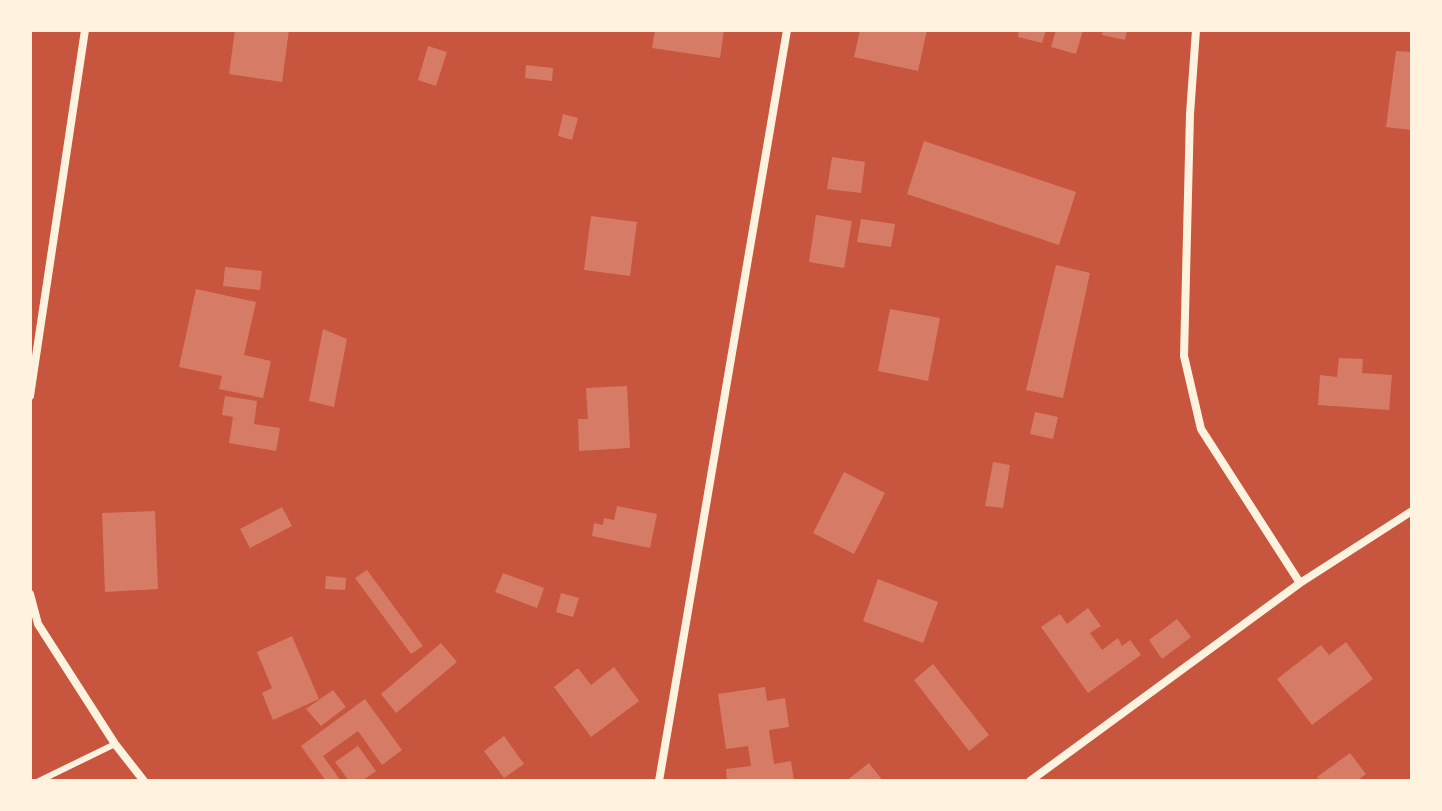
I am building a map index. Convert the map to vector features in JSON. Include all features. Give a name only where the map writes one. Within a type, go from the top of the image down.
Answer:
[{"type":"street","points":[[30,396],[85,30]]},
{"type":"street","points":[[659,781],[787,30]]},
{"type":"street","points":[[1196,30],[1190,114],[1184,356],[1201,429],[1300,583]]},
{"type":"street","points":[[1030,781],[1300,583],[1412,511]]},
{"type":"street","points":[[30,594],[38,624],[115,744],[144,781]]},
{"type":"lane","points":[[39,781],[115,744]]},
{"type":"building","points":[[235,30],[289,30],[282,82],[229,74]]},
{"type":"building","points":[[655,30],[724,30],[720,58],[652,48]]},
{"type":"building","points":[[860,30],[927,30],[918,71],[854,57]]},
{"type":"building","points":[[1019,30],[1046,30],[1042,43],[1018,37]]},
{"type":"building","points":[[1056,30],[1083,30],[1076,54],[1051,47]]},
{"type":"building","points":[[1103,30],[1127,30],[1125,40],[1102,35]]},
{"type":"building","points":[[428,46],[447,52],[436,86],[418,80]]},
{"type":"building","points":[[1396,51],[1412,52],[1412,130],[1386,127]]},
{"type":"building","points":[[526,65],[553,68],[552,81],[525,78]]},
{"type":"building","points":[[563,114],[578,118],[572,140],[558,136]]},
{"type":"building","points":[[924,141],[1076,192],[1059,245],[907,194]]},
{"type":"building","points":[[832,157],[865,162],[861,193],[827,189]]},
{"type":"building","points":[[816,215],[852,221],[844,268],[809,262]]},
{"type":"building","points":[[591,216],[637,222],[630,276],[584,270]]},
{"type":"building","points":[[861,219],[895,224],[891,247],[857,242]]},
{"type":"building","points":[[1056,265],[1090,273],[1063,398],[1026,390]]},
{"type":"building","points":[[225,267],[262,271],[260,290],[223,286]]},
{"type":"building","points":[[196,289],[256,302],[244,355],[271,361],[263,398],[219,389],[222,376],[179,367]]},
{"type":"building","points":[[890,309],[940,318],[928,381],[878,371]]},
{"type":"building","points":[[323,329],[347,339],[334,407],[309,401]]},
{"type":"building","points":[[1339,358],[1363,359],[1362,373],[1392,375],[1389,410],[1318,405],[1320,375],[1337,377]]},
{"type":"building","points":[[627,386],[630,448],[579,451],[578,419],[588,419],[586,388]]},
{"type":"building","points":[[225,396],[257,401],[254,424],[280,428],[276,451],[229,443],[233,417],[222,415]]},
{"type":"building","points":[[1035,412],[1058,417],[1053,439],[1030,434]]},
{"type":"building","points":[[993,462],[1010,465],[1003,508],[985,506]]},
{"type":"building","points":[[844,472],[885,493],[854,554],[813,533]]},
{"type":"building","points":[[617,506],[657,514],[650,548],[592,536],[594,523],[603,525],[604,518],[614,520]]},
{"type":"building","points":[[282,507],[292,526],[250,548],[240,529]]},
{"type":"building","points":[[155,511],[158,589],[105,592],[102,513]]},
{"type":"building","points":[[367,570],[423,646],[411,654],[355,578]]},
{"type":"building","points":[[503,573],[544,588],[537,608],[495,592]]},
{"type":"building","points":[[326,576],[346,578],[345,590],[325,589]]},
{"type":"building","points":[[878,579],[938,602],[923,643],[863,621]]},
{"type":"building","points":[[561,593],[579,598],[573,617],[556,612]]},
{"type":"building","points":[[1088,608],[1101,626],[1090,633],[1102,650],[1118,638],[1122,646],[1130,640],[1141,655],[1088,693],[1041,627],[1060,614],[1067,624]]},
{"type":"building","points":[[1177,619],[1191,637],[1162,659],[1149,640]]},
{"type":"building","points":[[292,636],[319,699],[273,720],[262,693],[272,688],[257,652]]},
{"type":"building","points":[[1346,642],[1373,679],[1312,725],[1277,679],[1321,645],[1329,655]]},
{"type":"building","points":[[441,643],[457,662],[396,713],[381,694]]},
{"type":"building","points":[[933,664],[989,735],[969,751],[914,680]]},
{"type":"building","points":[[614,667],[639,701],[591,737],[554,687],[578,668],[591,685]]},
{"type":"building","points":[[765,687],[767,701],[785,698],[789,727],[769,730],[774,764],[791,761],[794,781],[727,781],[726,769],[751,766],[748,746],[726,749],[718,694]]},
{"type":"building","points":[[333,690],[346,707],[321,726],[306,709]]},
{"type":"building","points":[[365,699],[402,750],[382,765],[358,731],[323,756],[341,781],[326,781],[301,746]]},
{"type":"building","points":[[504,736],[524,764],[504,778],[484,751]]},
{"type":"building","points":[[358,746],[376,771],[362,781],[349,781],[335,762]]},
{"type":"building","points":[[1350,753],[1366,774],[1357,781],[1321,781],[1317,777]]},
{"type":"building","points":[[869,763],[883,781],[846,781]]}]
